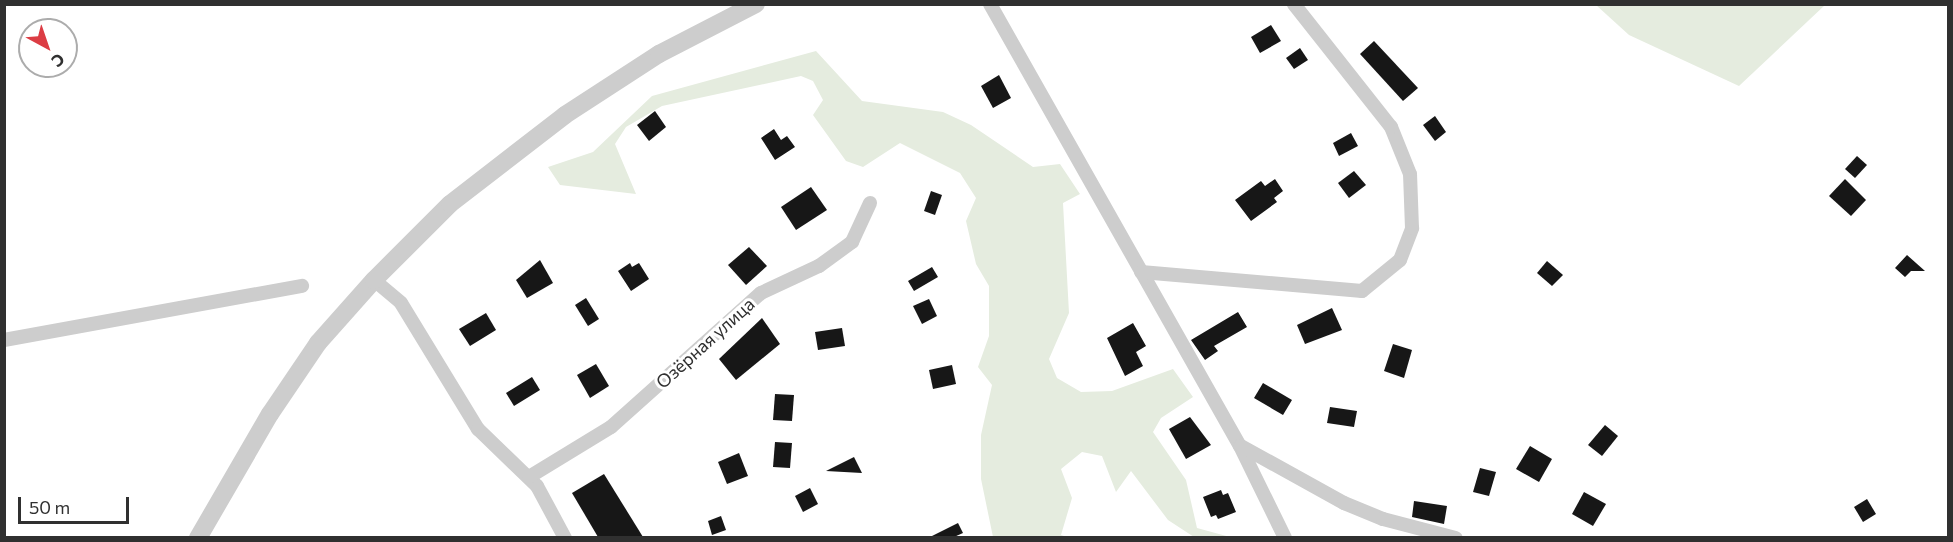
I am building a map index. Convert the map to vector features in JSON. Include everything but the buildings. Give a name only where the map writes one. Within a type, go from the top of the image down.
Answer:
[{"type":"street","points":[[198,537],[270,414],[318,343],[374,280],[450,204],[522,144],[659,54],[756,4]]},
{"type":"street","points":[[990,4],[1240,446],[1284,537]]},
{"type":"street","points":[[1141,272],[1362,291],[1400,260],[1412,228],[1410,174],[1391,127],[1294,4]]},
{"type":"street","name":"Озёрная улица","points":[[529,477],[611,427],[761,292],[819,266],[852,242],[870,203]]},
{"type":"street","points":[[374,280],[401,303],[478,429],[529,477],[565,537]]},
{"type":"street","points":[[4,340],[302,286]]},
{"type":"street","points":[[1240,446],[1344,503],[1383,519],[1455,537]]},
{"type":"shaded area","points":[[1596,5],[1825,5],[1739,86],[1629,35]]},
{"type":"shaded area","points":[[816,51],[862,101],[943,112],[971,125],[1033,167],[1060,164],[1080,194],[1063,203],[1069,313],[1049,359],[1057,378],[1081,392],[1112,391],[1173,369],[1193,397],[1161,418],[1153,432],[1186,480],[1197,528],[1230,537],[1194,537],[1168,520],[1131,471],[1116,492],[1102,456],[1082,452],[1061,469],[1072,498],[1061,535],[1067,537],[993,537],[981,479],[981,435],[992,385],[978,367],[989,336],[989,286],[976,264],[966,221],[976,198],[960,173],[900,143],[863,167],[846,161],[813,115],[823,100],[813,81],[801,76],[662,106],[626,127],[615,144],[636,194],[560,185],[548,167],[593,152],[652,96]]}]
